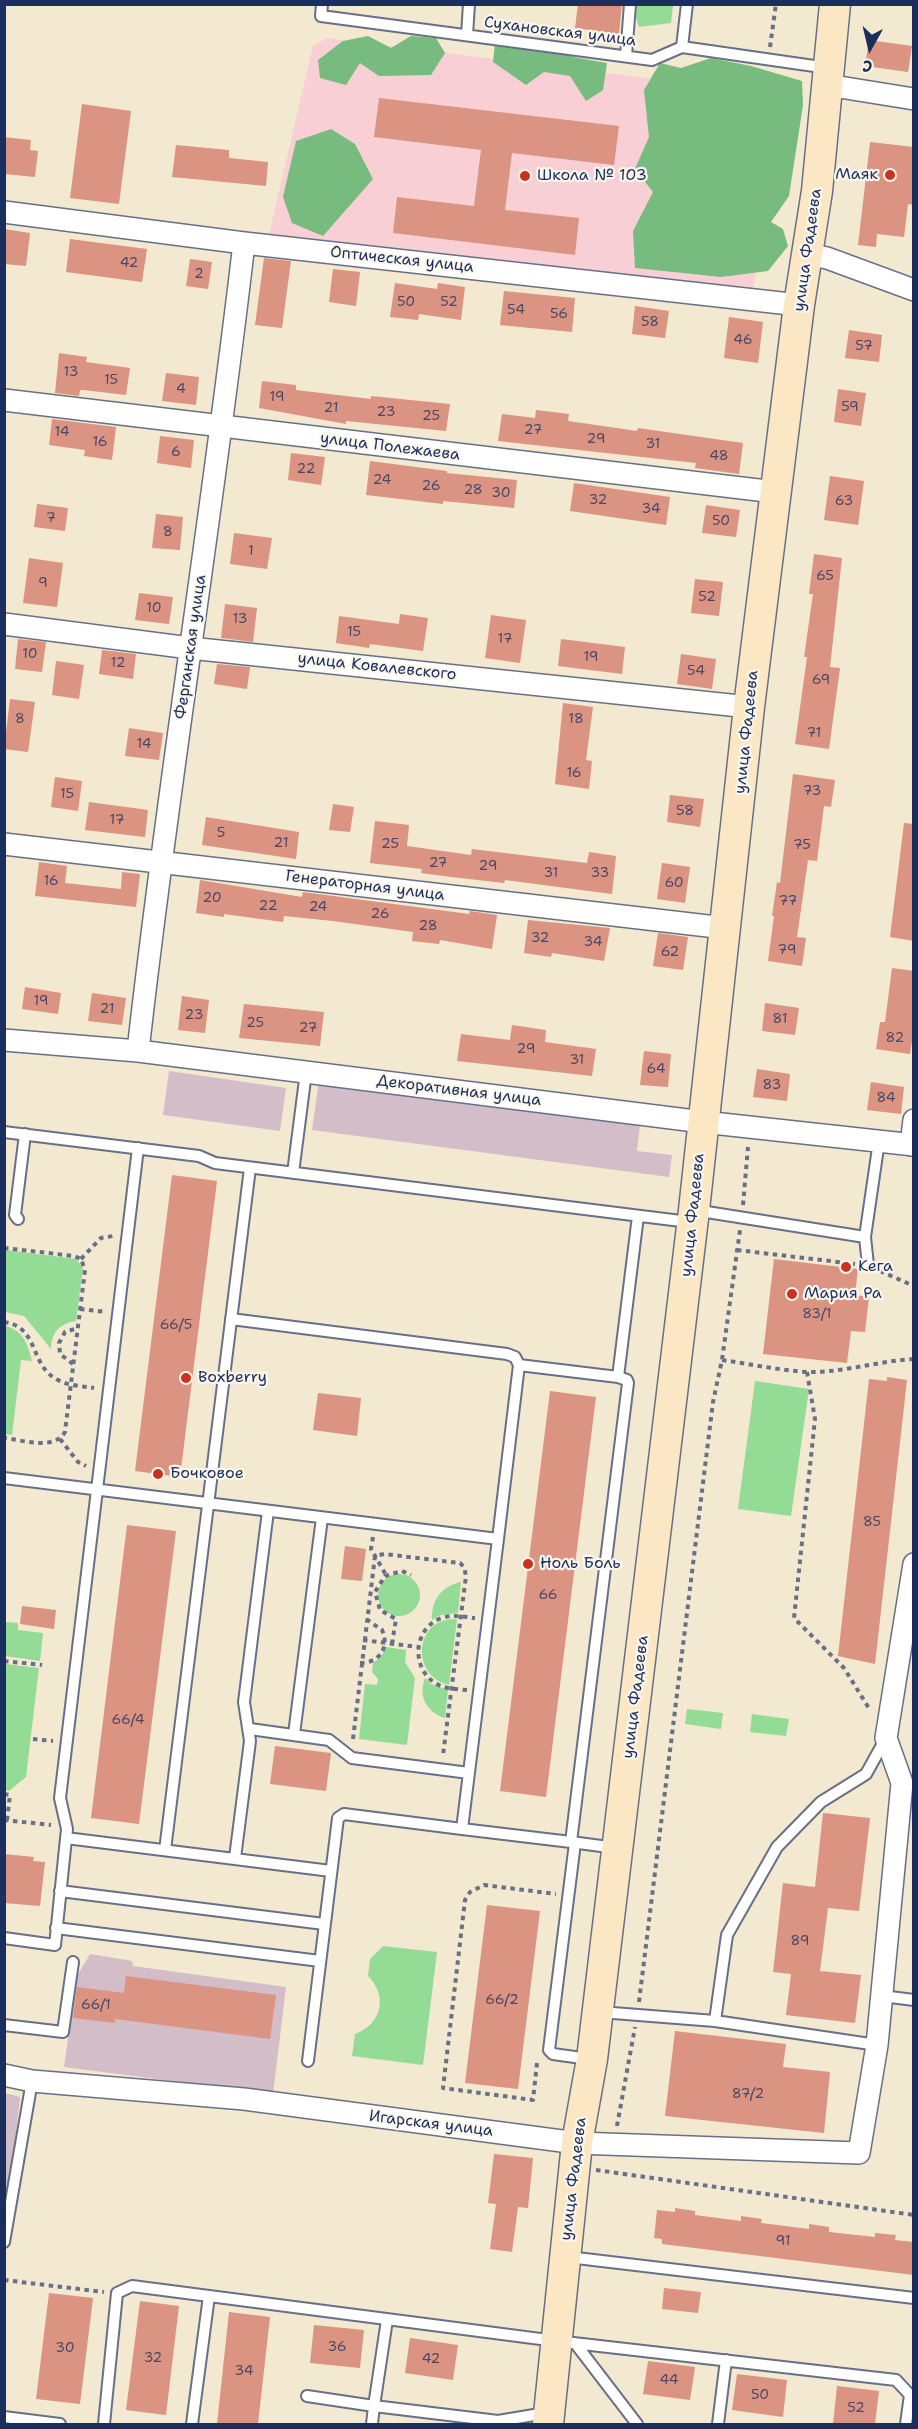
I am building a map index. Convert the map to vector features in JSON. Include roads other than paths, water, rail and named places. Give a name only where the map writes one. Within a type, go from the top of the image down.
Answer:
[{"type":"street","name":"улица Фадеева","points":[[548,2419],[566,2342],[565,2256],[583,2160],[597,2012],[693,1216],[749,706],[799,305],[817,191],[836,4]]},
{"type":"street","points":[[827,76],[914,99]]},
{"type":"street","name":"Оптическая улица","points":[[4,212],[244,243],[799,305]]},
{"type":"street","name":"Ферганская улица","points":[[138,1051],[159,862],[223,427],[244,243]]},
{"type":"street","points":[[807,254],[827,258],[914,290]]},
{"type":"street","name":"улица Полежаева","points":[[4,400],[775,492]]},
{"type":"street","name":"улица Ковалевского","points":[[4,624],[190,648],[749,706]]},
{"type":"street","name":"Генераторная улица","points":[[4,844],[725,928]]},
{"type":"street","name":"Декоративная улица","points":[[4,1040],[138,1051],[703,1122],[912,1145]]},
{"type":"street","points":[[912,1145],[914,1120]]},
{"type":"street","points":[[877,2045],[902,1783],[886,1738],[914,1564]]},
{"type":"street","name":"Игарская улица","points":[[4,2074],[32,2081],[244,2100],[583,2160],[614,2144],[859,2153],[877,2045]]},
{"type":"lane","name":"Сухановская улица","points":[[322,4],[321,16],[652,60],[682,47]]},
{"type":"lane","name":"Сухановская улица","points":[[467,35],[469,4]]},
{"type":"lane","points":[[626,56],[630,4]]},
{"type":"lane","points":[[687,4],[682,47],[769,60],[827,76]]},
{"type":"lane","points":[[293,1173],[306,1072]]},
{"type":"lane","points":[[4,1132],[199,1156],[215,1163],[250,1168],[638,1216],[741,1218],[865,1237]]},
{"type":"lane","points":[[18,1219],[15,1215],[25,1134]]},
{"type":"lane","points":[[868,1265],[865,1237],[879,1141]]},
{"type":"lane","points":[[4,1938],[55,1945],[67,1823],[60,1798],[92,1520],[99,1490],[138,1148]]},
{"type":"lane","points":[[165,1850],[250,1168]]},
{"type":"lane","points":[[618,1377],[638,1216]]},
{"type":"lane","points":[[231,1319],[507,1354],[515,1357],[519,1365],[462,1829]]},
{"type":"lane","points":[[519,1365],[618,1377],[627,1380],[628,1383],[549,2050],[553,2054],[592,2059]]},
{"type":"lane","points":[[4,1478],[498,1539]]},
{"type":"lane","points":[[235,1858],[250,1729],[244,1702],[268,1511]]},
{"type":"lane","points":[[294,1734],[321,1518]]},
{"type":"lane","points":[[250,1729],[329,1740],[352,1758],[469,1773]]},
{"type":"lane","points":[[716,2021],[727,1935],[777,1847],[821,1802],[866,1774],[886,1738]]},
{"type":"lane","points":[[308,2061],[331,1870],[340,1815],[618,1848]]},
{"type":"lane","points":[[66,1838],[331,1870]]},
{"type":"lane","points":[[60,1891],[324,1924]]},
{"type":"lane","points":[[56,1928],[320,1961]]},
{"type":"lane","points":[[4,2025],[63,2032],[73,1962]]},
{"type":"lane","points":[[882,1996],[914,2000]]},
{"type":"lane","points":[[597,2012],[716,2021],[877,2045]]},
{"type":"lane","points":[[4,2242],[7,2210],[32,2081]]},
{"type":"lane","points":[[565,2256],[914,2298]]},
{"type":"lane","points":[[104,2424],[117,2293],[132,2286],[387,2320],[914,2383]]},
{"type":"lane","points":[[192,2424],[209,2296]]},
{"type":"lane","points":[[372,2424],[387,2320]]},
{"type":"lane","points":[[566,2342],[637,2424]]},
{"type":"lane","points":[[717,2424],[726,2360]]},
{"type":"lane","points":[[896,2380],[910,2395],[906,2424]]},
{"type":"lane","points":[[307,2396],[498,2421],[548,2419]]},
{"type":"lane","points":[[4,2417],[60,2424]]},
{"type":"place","name":"Маяк","points":[[890,175]]},
{"type":"place","name":"Школа № 103","points":[[525,176]]},
{"type":"place","name":"Кега","points":[[846,1267]]},
{"type":"place","name":"Мария Ра","points":[[792,1294]]},
{"type":"place","name":"Boxberry","points":[[186,1378]]},
{"type":"place","name":"Бочковое","points":[[158,1474]]},
{"type":"place","name":"Ноль Боль","points":[[528,1564]]}]
